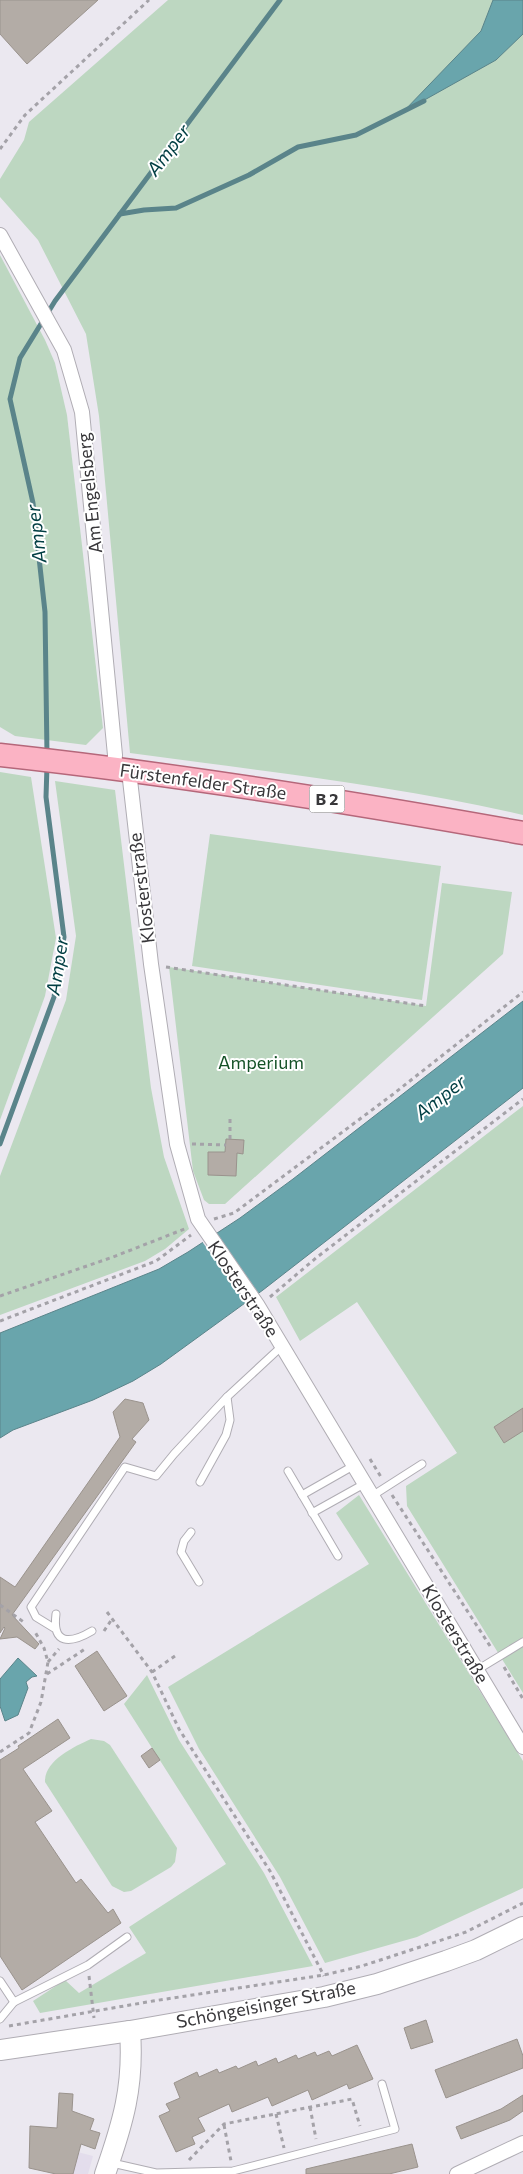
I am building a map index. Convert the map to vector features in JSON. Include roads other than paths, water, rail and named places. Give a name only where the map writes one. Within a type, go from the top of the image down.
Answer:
[{"type":"main road","name":"Fürstenfelder Straße","points":[[10,756],[367,805],[523,834]]},
{"type":"street","name":"Am Engelsberg","points":[[0,235],[64,350],[82,412],[116,755],[122,770]]},
{"type":"street","name":"Klosterstraße","points":[[122,770],[176,1144],[184,1175],[204,1229],[255,1302],[523,1747]]},
{"type":"street","name":"Schöngeisinger Straße","points":[[0,2050],[324,1997],[377,1984],[476,1950],[523,1927]]},
{"type":"street","points":[[107,2168],[126,2111],[130,2088],[132,2068],[130,2030]]},
{"type":"street","points":[[457,2174],[523,2143]]},
{"type":"lane","points":[[92,1631],[78,1640],[67,1640],[58,1635],[54,1628],[36,1617],[31,1607],[125,1467],[156,1476],[227,1397],[281,1346]]},
{"type":"lane","points":[[200,1482],[226,1435],[230,1420],[227,1397]]},
{"type":"lane","points":[[372,1496],[422,1464]]},
{"type":"lane","points":[[302,1495],[353,1466]]},
{"type":"lane","points":[[288,1471],[338,1556]]},
{"type":"lane","points":[[312,1513],[364,1484]]},
{"type":"lane","points":[[191,1532],[184,1541],[181,1552],[199,1582]]},
{"type":"lane","points":[[54,1628],[56,1614]]},
{"type":"lane","points":[[476,1670],[523,1642]]},
{"type":"lane","points":[[0,2019],[14,2002],[88,1965],[127,1938]]},
{"type":"lane","points":[[0,1981],[14,2002]]},
{"type":"lane","points":[[107,2168],[156,2173],[233,2171],[395,2129],[382,2084]]},
{"type":"water","points":[[493,0],[523,0],[523,34],[496,60],[403,112],[481,31]]},
{"type":"water","points":[[523,1001],[523,1088],[263,1290],[161,1364],[133,1381],[93,1400],[13,1430],[0,1438],[0,1333],[159,1269],[188,1252],[240,1218],[293,1179]]},
{"type":"water","points":[[18,1658],[37,1676],[32,1677],[26,1682],[28,1688],[18,1715],[5,1721],[0,1706],[0,1679]]},
{"type":"waterway","name":"Amper","points":[[47,755],[45,612],[33,503],[10,399],[20,358],[55,301],[280,0]]},
{"type":"waterway","points":[[120,214],[176,208],[249,175],[298,147],[356,135],[424,101]]},
{"type":"waterway","name":"Amper","points":[[0,1144],[54,997],[64,937],[46,797],[47,766]]},
{"type":"park label","name":"Amperium","points":[[261,1063]]}]
